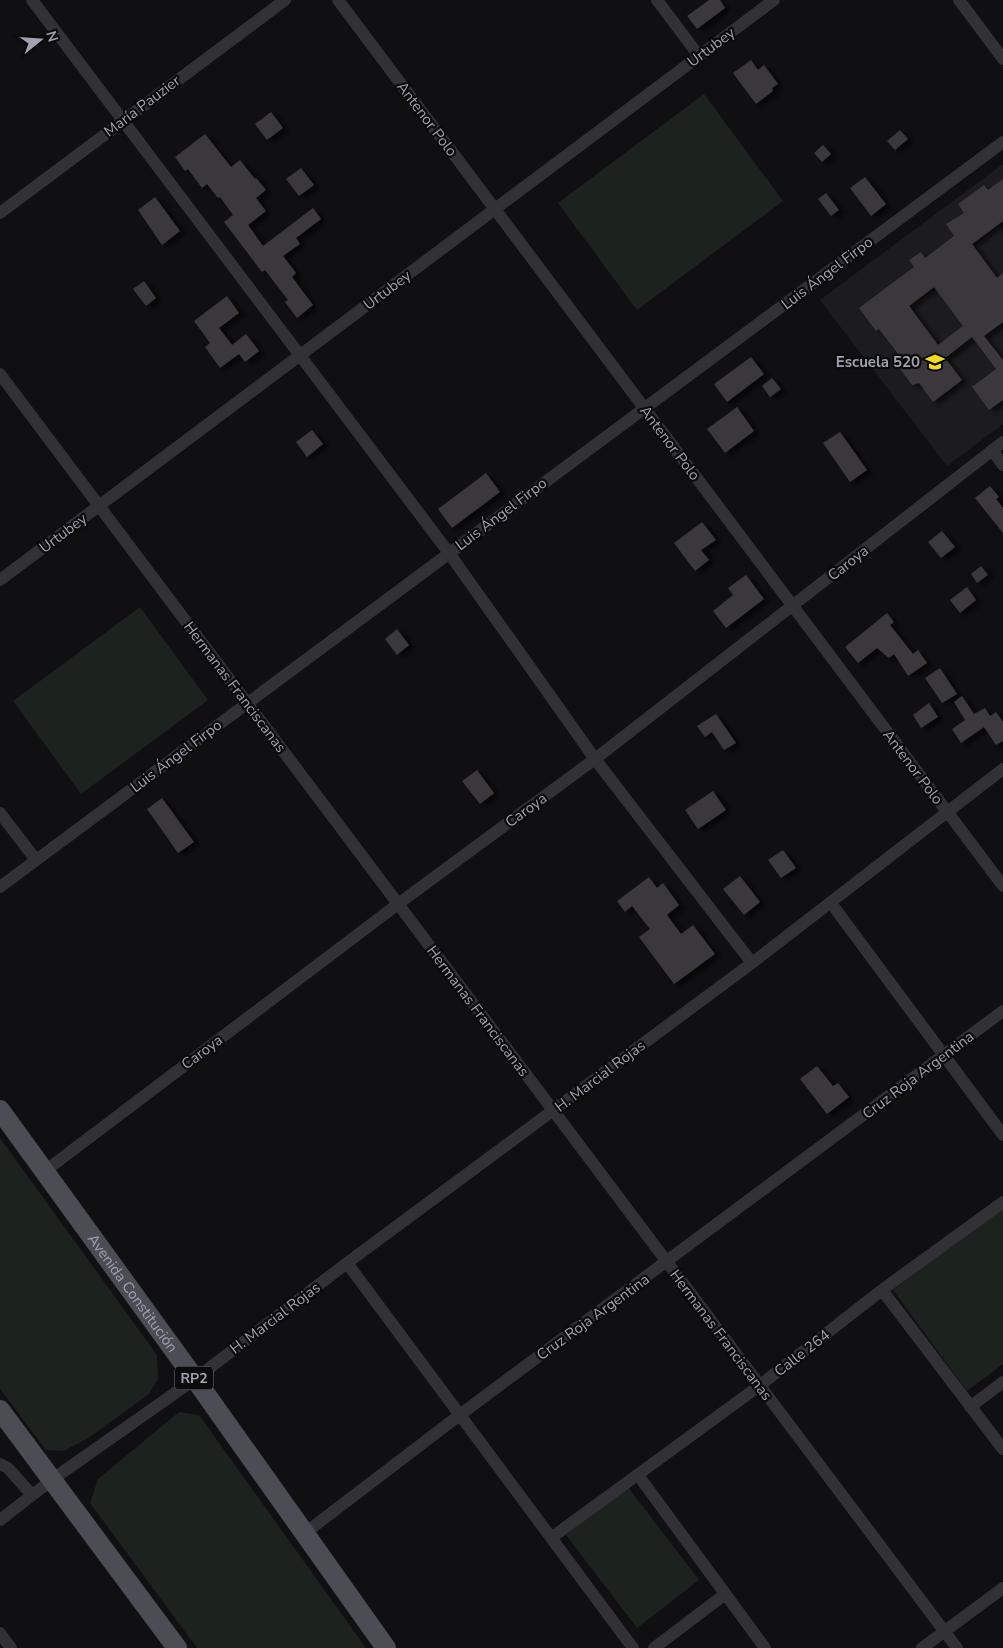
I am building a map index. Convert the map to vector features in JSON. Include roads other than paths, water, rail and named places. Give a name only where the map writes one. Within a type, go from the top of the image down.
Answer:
[{"type":"main road","name":"Avenida Constitución","points":[[0,1110],[195,1379],[386,1648]]},
{"type":"main road","points":[[0,1410],[177,1648]]},
{"type":"street","points":[[32,0],[449,553],[595,759],[752,963]]},
{"type":"street","name":"María Pauzier","points":[[0,213],[285,0]]},
{"type":"street","name":"Antenor Polo","points":[[338,0],[1003,886]]},
{"type":"street","points":[[657,0],[699,56]]},
{"type":"street","name":"Urtubey","points":[[0,580],[774,0]]},
{"type":"street","points":[[959,0],[1003,59]]},
{"type":"street","name":"Luis Ángel Firpo","points":[[0,887],[1003,142]]},
{"type":"street","name":"Hermanas Franciscanas","points":[[0,374],[957,1648]]},
{"type":"street","name":"Caroya","points":[[45,1171],[398,904],[595,759],[1003,442]]},
{"type":"street","points":[[992,450],[1003,465]]},
{"type":"street","name":"H. Marcial Rojas","points":[[53,1479],[195,1379],[347,1263],[752,963],[1003,769]]},
{"type":"street","points":[[0,813],[36,860]]},
{"type":"street","points":[[831,903],[1003,1135]]},
{"type":"street","name":"Cruz Roja Argentina","points":[[305,1533],[461,1414],[1003,1011]]},
{"type":"street","name":"Calle 264","points":[[551,1538],[760,1386],[882,1290],[1003,1202]]},
{"type":"street","points":[[347,1263],[633,1648]]},
{"type":"street","points":[[882,1290],[1003,1449]]},
{"type":"street","points":[[970,1407],[1003,1382]]},
{"type":"street","points":[[0,1464],[8,1468],[32,1495]]},
{"type":"street","points":[[638,1475],[724,1595],[765,1648]]},
{"type":"street","points":[[0,1520],[53,1479]]},
{"type":"street","points":[[922,1648],[1003,1588]]},
{"type":"street","points":[[654,1648],[724,1595]]},
{"type":"street","points":[[0,1633],[11,1648]]},
{"type":"place","name":"Escuela 520","points":[[935,362]]}]
